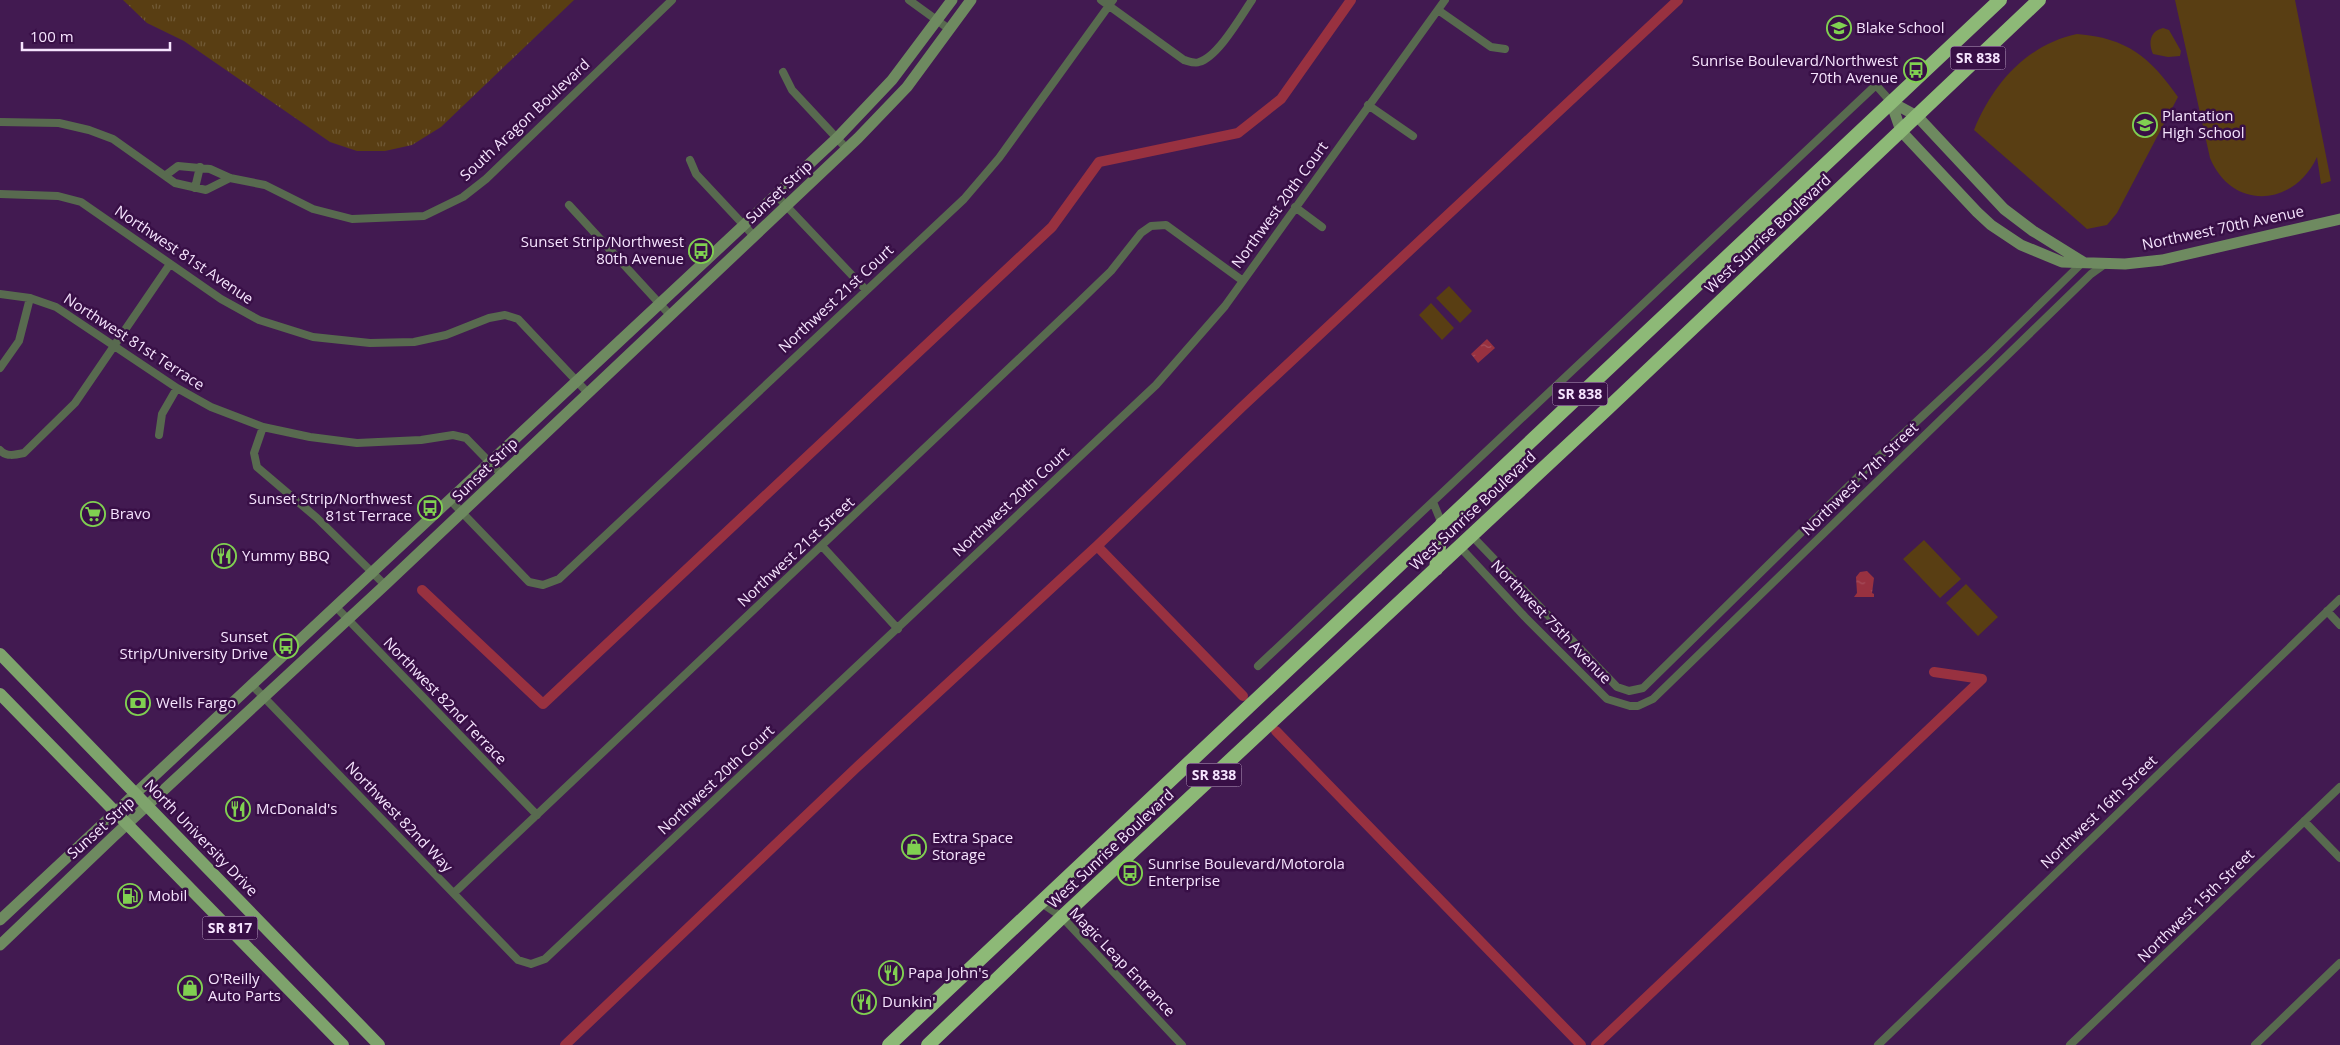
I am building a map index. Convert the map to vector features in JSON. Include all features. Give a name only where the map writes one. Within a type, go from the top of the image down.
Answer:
[{"type":"highway","name":"West Sunrise Boulevard","points":[[889,1045],[2000,0]]},
{"type":"highway","name":"West Sunrise Boulevard","points":[[928,1045],[1062,917],[1460,547],[2039,0]]},
{"type":"highway","points":[[1436,569],[1442,524]]},
{"type":"main road","name":"North University Drive","points":[[0,654],[379,1045]]},
{"type":"main road","name":"SR 817","points":[[0,694],[343,1045]]},
{"type":"street","name":"South Aragon Boulevard","points":[[200,167],[210,169],[230,178],[264,185],[313,209],[352,219],[424,216],[463,197],[486,179],[672,0]]},
{"type":"street","points":[[908,0],[950,29]]},
{"type":"street","name":"Sunset Strip","points":[[0,920],[837,138],[892,80],[952,0]]},
{"type":"street","name":"Sunset Strip","points":[[0,945],[847,149],[894,101],[971,0]]},
{"type":"street","points":[[1101,0],[1111,3],[1184,60],[1198,63],[1217,49],[1252,0]]},
{"type":"street","name":"Northwest 20th Court","points":[[531,964],[545,959],[1156,385],[1225,306],[1445,0]]},
{"type":"street","name":"Northwest 21st Court","points":[[462,512],[529,582],[544,585],[559,579],[964,198],[999,158],[1111,3]]},
{"type":"street","points":[[1438,10],[1490,47],[1505,49]]},
{"type":"street","points":[[783,72],[792,90],[847,149]]},
{"type":"street","name":"Northwest 70th Avenue","points":[[1433,502],[1876,85],[1891,102],[1917,116],[2004,208],[2033,231],[2083,262]]},
{"type":"street","name":"Northwest 70th Avenue","points":[[1891,102],[1901,130],[1991,225],[2021,245],[2062,262],[2105,264],[2162,260],[2340,219]]},
{"type":"street","points":[[1368,105],[1413,136]]},
{"type":"street","points":[[0,122],[59,124],[90,130],[112,139],[175,183],[195,188],[206,190],[230,178]]},
{"type":"street","points":[[690,160],[696,174],[754,236]]},
{"type":"street","points":[[166,175],[178,166],[200,167],[195,188]]},
{"type":"street","name":"Northwest 81st Avenue","points":[[0,194],[58,196],[82,202],[221,299],[259,320],[313,337],[370,343],[414,342],[446,335],[489,318],[505,315],[518,319],[587,392]]},
{"type":"street","points":[[776,195],[866,290]]},
{"type":"street","points":[[569,206],[670,315]]},
{"type":"street","points":[[1296,207],[1322,227]]},
{"type":"street","name":"Northwest 21st Street","points":[[454,893],[1078,304],[1141,233],[1151,226],[1166,225],[1243,281]]},
{"type":"street","name":"Northwest 17th Street","points":[[1628,691],[1643,688],[1677,656],[1846,488],[1987,356],[2083,262]]},
{"type":"street","points":[[0,450],[14,456],[24,453],[75,403],[170,264]]},
{"type":"street","name":"Northwest 17th Street","points":[[1630,706],[1638,706],[1653,699],[2091,274],[2105,264]]},
{"type":"street","name":"Northwest 81st Terrace","points":[[0,294],[30,298],[56,307],[177,388],[211,407],[264,427],[310,437],[357,443],[421,440],[453,434],[466,438],[502,475]]},
{"type":"street","points":[[0,368],[19,341],[30,298]]},
{"type":"street","points":[[159,435],[162,414],[177,388]]},
{"type":"street","points":[[264,427],[254,453],[258,466],[318,518],[384,585]]},
{"type":"street","points":[[450,500],[462,512]]},
{"type":"street","points":[[1258,666],[1433,502],[1442,524]]},
{"type":"street","name":"Northwest 75th Avenue","points":[[1471,535],[1617,687],[1628,691]]},
{"type":"street","points":[[822,546],[898,629]]},
{"type":"street","name":"Northwest 75th Avenue","points":[[1460,547],[1606,699],[1630,706]]},
{"type":"street","name":"Northwest 16th Street","points":[[1878,1045],[2340,598]]},
{"type":"street","name":"Northwest 82nd Terrace","points":[[335,606],[536,815]]},
{"type":"street","points":[[2327,611],[2340,625]]},
{"type":"street","name":"Northwest 82nd Way","points":[[251,684],[518,960],[531,964]]},
{"type":"street","name":"Northwest 15th Street","points":[[2070,1045],[2340,786]]},
{"type":"street","points":[[2304,821],[2340,858]]},
{"type":"street","name":"Magic Leap Entrance","points":[[1040,902],[1062,917],[1182,1045]]},
{"type":"street","points":[[2254,1045],[2340,963]]},
{"type":"green space","points":[[123,0],[574,0],[441,127],[412,145],[385,151],[357,151],[330,142],[184,41],[147,23]]},
{"type":"green space","points":[[2175,0],[2295,0],[2331,181],[2321,184],[2317,157],[2307,174],[2294,186],[2279,193],[2263,196],[2247,194],[2233,187],[2220,175],[2210,158]]},
{"type":"green space","points":[[2163,28],[2169,30],[2181,51],[2180,56],[2168,57],[2153,54],[2151,38],[2155,32]]},
{"type":"green space","points":[[2077,34],[2110,40],[2136,52],[2157,71],[2178,97],[2117,213],[2107,225],[2087,229],[1974,130],[1991,97],[2001,82],[2014,69],[2042,47],[2059,39]]},
{"type":"green space","points":[[1449,286],[1472,311],[1460,323],[1436,298]]},
{"type":"green space","points":[[1431,303],[1454,328],[1442,340],[1419,315]]},
{"type":"green space","points":[[1924,540],[1961,579],[1940,598],[1903,559]]},
{"type":"green space","points":[[1966,584],[1998,617],[1978,636],[1946,603]]},
{"type":"water","points":[[1487,339],[1495,348],[1478,363],[1471,354]]},
{"type":"water","points":[[1867,571],[1874,578],[1872,593],[1874,597],[1854,597],[1857,593],[1856,577],[1860,572]]},
{"type":"waterway","points":[[422,590],[543,704],[1052,227],[1099,162],[1238,133],[1281,99],[1351,0]]},
{"type":"waterway","points":[[565,1045],[856,768],[1097,546],[1243,406],[1678,0]]},
{"type":"waterway","points":[[1097,546],[1243,696]]},
{"type":"waterway","points":[[1596,1045],[1982,679],[1934,672]]},
{"type":"waterway","points":[[1276,731],[1581,1045]]},
{"type":"place","name":"Blake School","points":[[1839,28]]},
{"type":"place","name":"Sunrise Boulevard/Northwest 70th Avenue","points":[[1916,70]]},
{"type":"place","name":"Plantation High School","points":[[2145,125]]},
{"type":"place","name":"Sunset Strip/Northwest 80th Avenue","points":[[701,251]]},
{"type":"place","name":"Sunset Strip/Northwest 81st Terrace","points":[[430,508]]},
{"type":"place","name":"Bravo","points":[[93,514]]},
{"type":"place","name":"Yummy BBQ","points":[[224,556]]},
{"type":"place","name":"Sunset Strip/University Drive","points":[[286,646]]},
{"type":"place","name":"Wells Fargo","points":[[138,703]]},
{"type":"place","name":"McDonald's","points":[[238,809]]},
{"type":"place","name":"Extra Space Storage","points":[[914,847]]},
{"type":"place","name":"Sunrise Boulevard/Motorola Enterprise","points":[[1130,873]]},
{"type":"place","name":"Mobil","points":[[130,896]]},
{"type":"place","name":"Papa John's","points":[[891,973]]},
{"type":"place","name":"O'Reilly Auto Parts","points":[[190,988]]},
{"type":"place","name":"Dunkin'","points":[[864,1002]]}]
